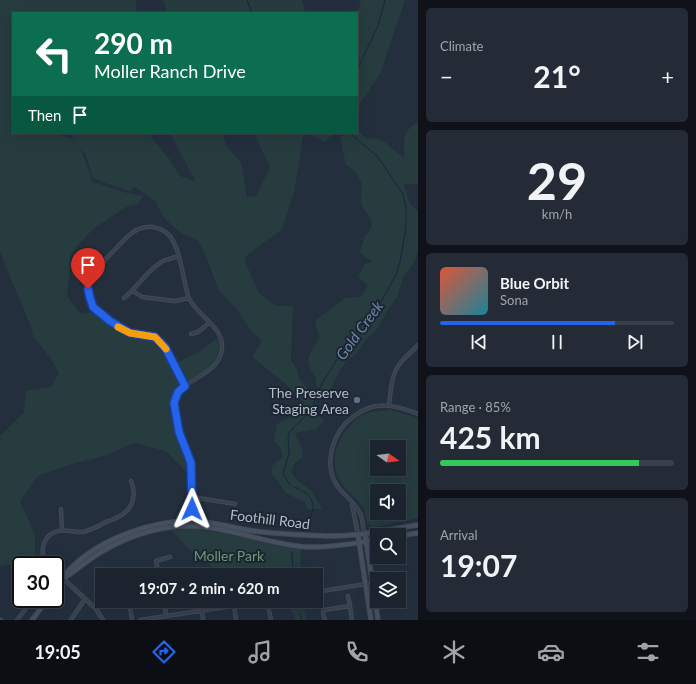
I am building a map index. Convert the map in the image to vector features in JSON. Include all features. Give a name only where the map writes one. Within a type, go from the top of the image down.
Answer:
[{"type":"main road","name":"Foothill Road","points":[[64,579],[72,567],[82,558],[120,537],[154,525],[191,521],[209,522],[248,530],[330,536],[358,535],[418,525]]},
{"type":"main road","name":"Foothill Road","points":[[64,579],[97,554],[122,542],[135,536],[176,526],[213,528],[288,545],[317,548],[370,541]]},
{"type":"main road","points":[[406,535],[418,533]]},
{"type":"main road","points":[[364,534],[370,572]]},
{"type":"main road","points":[[358,535],[371,620]]},
{"type":"main road","points":[[32,620],[41,608]]},
{"type":"main road","points":[[376,608],[378,620]]},
{"type":"street","points":[[185,386],[165,347],[155,337],[130,333],[110,321],[93,307],[90,298],[88,289],[91,277],[132,232],[140,228],[149,226],[158,228],[166,232],[174,241],[189,298],[221,338],[222,347],[220,358],[209,371],[178,392],[174,403],[179,432],[191,463],[192,526]]},
{"type":"street","points":[[124,298],[163,261],[178,256]]},
{"type":"street","points":[[133,291],[142,297],[176,302],[189,298]]},
{"type":"street","points":[[190,334],[198,332],[209,323]]},
{"type":"street","points":[[389,405],[392,379],[395,370],[418,345]]},
{"type":"street","points":[[364,534],[360,512],[336,483],[332,473],[331,457],[335,438],[346,422],[363,410],[375,406],[389,405],[404,408],[418,414]]},
{"type":"street","points":[[43,556],[42,553],[45,542],[48,536],[52,533],[62,530],[78,532],[89,530],[123,515],[129,508],[133,498],[133,486],[130,481]]},
{"type":"street","points":[[192,498],[234,504]]},
{"type":"street","points":[[351,502],[358,535]]},
{"type":"street","points":[[60,509],[62,530]]},
{"type":"street","points":[[158,568],[156,560],[170,557]]},
{"type":"street","points":[[64,579],[96,609],[103,620]]},
{"type":"street","points":[[323,591],[370,583]]},
{"type":"street","points":[[348,596],[352,620]]},
{"type":"street","points":[[71,620],[86,599]]},
{"type":"street","points":[[325,620],[323,613],[324,610],[350,606]]},
{"type":"street","points":[[17,620],[26,608]]},
{"type":"street","points":[[130,608],[132,620]]},
{"type":"street","points":[[165,608],[166,615]]},
{"type":"street","points":[[140,620],[215,608]]},
{"type":"street","points":[[234,608],[236,620]]},
{"type":"street","points":[[268,608],[271,620]]},
{"type":"street","points":[[202,610],[203,620]]},
{"type":"green space","points":[[0,0],[136,0],[137,12],[12,12],[12,134],[60,134],[58,135],[74,139],[68,134],[149,134],[170,160],[180,176],[195,181],[171,134],[223,134],[226,145],[241,163],[247,197],[256,196],[270,167],[254,134],[309,134],[303,136],[294,192],[282,229],[246,256],[245,262],[259,293],[277,306],[293,306],[291,360],[296,368],[300,380],[316,403],[316,413],[324,421],[316,429],[295,433],[301,446],[303,457],[294,464],[291,472],[298,481],[312,491],[322,509],[307,509],[305,502],[286,493],[271,474],[272,466],[283,457],[280,448],[274,441],[277,424],[299,413],[304,403],[286,384],[252,357],[262,341],[251,331],[239,312],[219,291],[204,251],[198,241],[183,234],[171,225],[163,216],[155,201],[135,187],[128,191],[93,178],[86,155],[80,147],[93,182],[123,192],[143,196],[138,204],[126,207],[93,229],[71,253],[67,296],[80,314],[94,312],[126,335],[152,339],[163,346],[181,385],[173,399],[173,412],[178,439],[187,460],[190,474],[188,474],[166,451],[134,443],[104,456],[72,464],[38,476],[20,501],[35,535],[35,555],[12,556],[12,564],[0,566],[0,436],[24,412],[26,391],[51,387],[59,373],[51,359],[33,336],[31,327],[0,252]]},
{"type":"green space","points":[[163,0],[302,0],[305,10],[303,12],[167,11]]},
{"type":"green space","points":[[361,0],[405,0],[380,74],[358,107],[358,12]]},
{"type":"green space","points":[[418,122],[418,184],[404,184],[410,204],[418,211],[418,251],[415,261],[403,278],[397,297],[387,311],[379,327],[367,339],[355,355],[348,359],[325,398],[316,385],[316,377],[309,366],[308,361],[320,337],[315,325],[316,320],[345,298],[360,297],[368,285],[358,277],[365,264],[372,262],[360,252],[365,236],[372,228],[371,219],[363,208],[361,200],[362,184],[355,171],[346,165],[340,138],[345,134],[358,134],[359,132],[365,138],[382,140],[404,158],[404,141],[406,133]]},
{"type":"green space","points":[[309,134],[333,134],[325,142]]},
{"type":"green space","points":[[218,338],[219,347],[216,359],[202,373],[189,381],[186,381],[176,363],[197,353]]},
{"type":"green space","points":[[390,410],[418,418],[418,518],[375,527],[371,526],[367,522],[363,508],[338,477],[335,461],[338,444],[352,423],[361,416],[373,412]]},
{"type":"green space","name":"Moller Park","points":[[189,528],[217,532],[289,548],[301,549],[300,568],[213,568],[188,549],[172,530]]},
{"type":"green space","points":[[290,608],[304,608],[307,620],[296,620]]},
{"type":"waterway","name":"Gold Creek","points":[[247,0],[252,12]]},
{"type":"waterway","points":[[358,68],[378,26],[385,0]]},
{"type":"waterway","name":"Gold Creek","points":[[290,485],[283,474],[289,454],[288,437],[290,431],[310,412],[322,383],[350,339],[379,305],[396,275],[400,262],[406,228],[406,208],[403,194],[377,156],[351,134]]},
{"type":"waterway","name":"Gold Creek","points":[[294,487],[307,494],[313,504],[312,513],[303,531]]},
{"type":"waterway","name":"Gold Creek","points":[[292,552],[293,568]]},
{"type":"waterway","name":"Gold Creek","points":[[300,614],[302,620]]},
{"type":"slow traffic","points":[[118,327],[130,333],[155,337],[166,349]]},
{"type":"place","name":"The Preserve Staging Area","points":[[357,400]]},
{"type":"route","points":[[88,289],[93,307],[99,313],[120,328],[130,333],[155,337],[165,347],[185,386],[178,392],[174,403],[179,432],[191,463],[192,509]]}]
